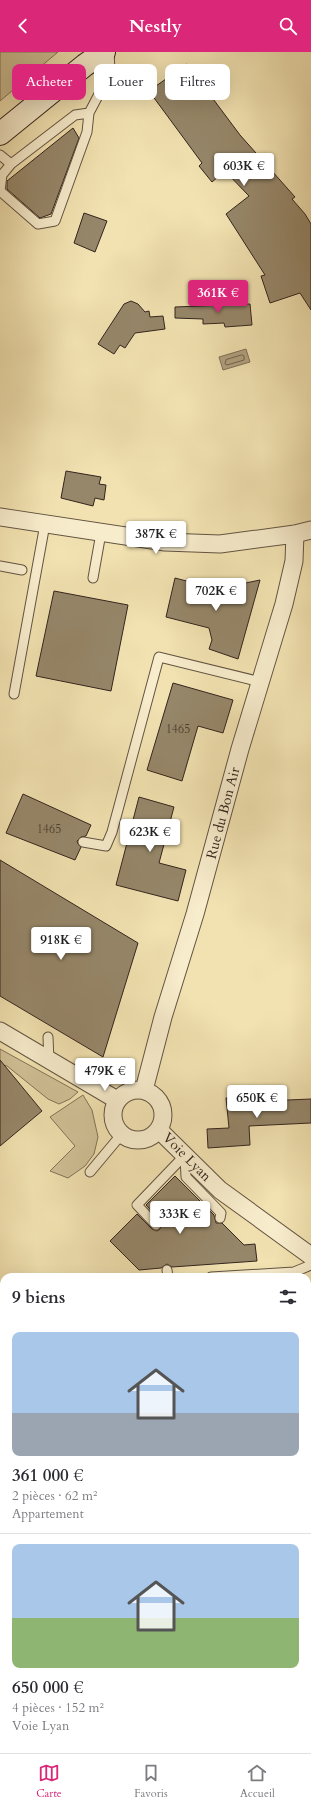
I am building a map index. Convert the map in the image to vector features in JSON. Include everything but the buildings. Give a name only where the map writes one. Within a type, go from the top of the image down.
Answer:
[{"type":"street","points":[[0,122],[84,52]]},
{"type":"street","points":[[0,134],[85,65],[104,52]]},
{"type":"street","points":[[0,516],[100,533],[165,542],[220,544],[303,532]]},
{"type":"street","name":"Rue du Bon Air","points":[[144,1090],[159,1031],[193,921],[240,749],[261,682],[303,532]]},
{"type":"street","points":[[0,1030],[49,1061],[117,1100]]},
{"type":"street","points":[[144,1090],[155,1096],[162,1106],[163,1118],[159,1130],[148,1139],[134,1140],[121,1135],[114,1124],[113,1112],[117,1100],[129,1091],[144,1090]]},
{"type":"street","name":"Voie Lyan","points":[[159,1130],[220,1190],[311,1256]]},
{"type":"lane","points":[[89,113],[75,115],[11,164],[2,175],[0,191],[38,224],[56,221],[87,132],[89,113],[108,77],[110,70],[109,52]]},
{"type":"lane","points":[[0,155],[11,164]]},
{"type":"lane","points":[[14,694],[45,524]]},
{"type":"lane","points":[[93,578],[100,533]]},
{"type":"lane","points":[[0,566],[22,570]]},
{"type":"lane","points":[[84,842],[106,846],[112,832],[159,657],[261,682]]},
{"type":"lane","points":[[48,1037],[49,1061]]},
{"type":"lane","points":[[90,1172],[121,1135]]},
{"type":"lane","points":[[185,1155],[186,1177],[221,1213],[220,1218]]},
{"type":"lane","points":[[156,1225],[137,1205],[185,1155]]},
{"type":"lane","points":[[277,1273],[294,1272],[311,1265]]},
{"type":"shaded area","points":[[0,52],[58,52],[44,64],[12,64],[12,91],[0,101]]},
{"type":"shaded area","points":[[0,1049],[78,1092],[70,1099],[59,1104],[48,1099],[7,1066],[0,1064]]},
{"type":"shaded area","points":[[83,1095],[92,1110],[98,1137],[94,1154],[85,1166],[68,1178],[50,1171],[75,1146],[50,1117]]},
{"type":"water","points":[[246,349],[250,362],[223,370],[219,357]]}]
